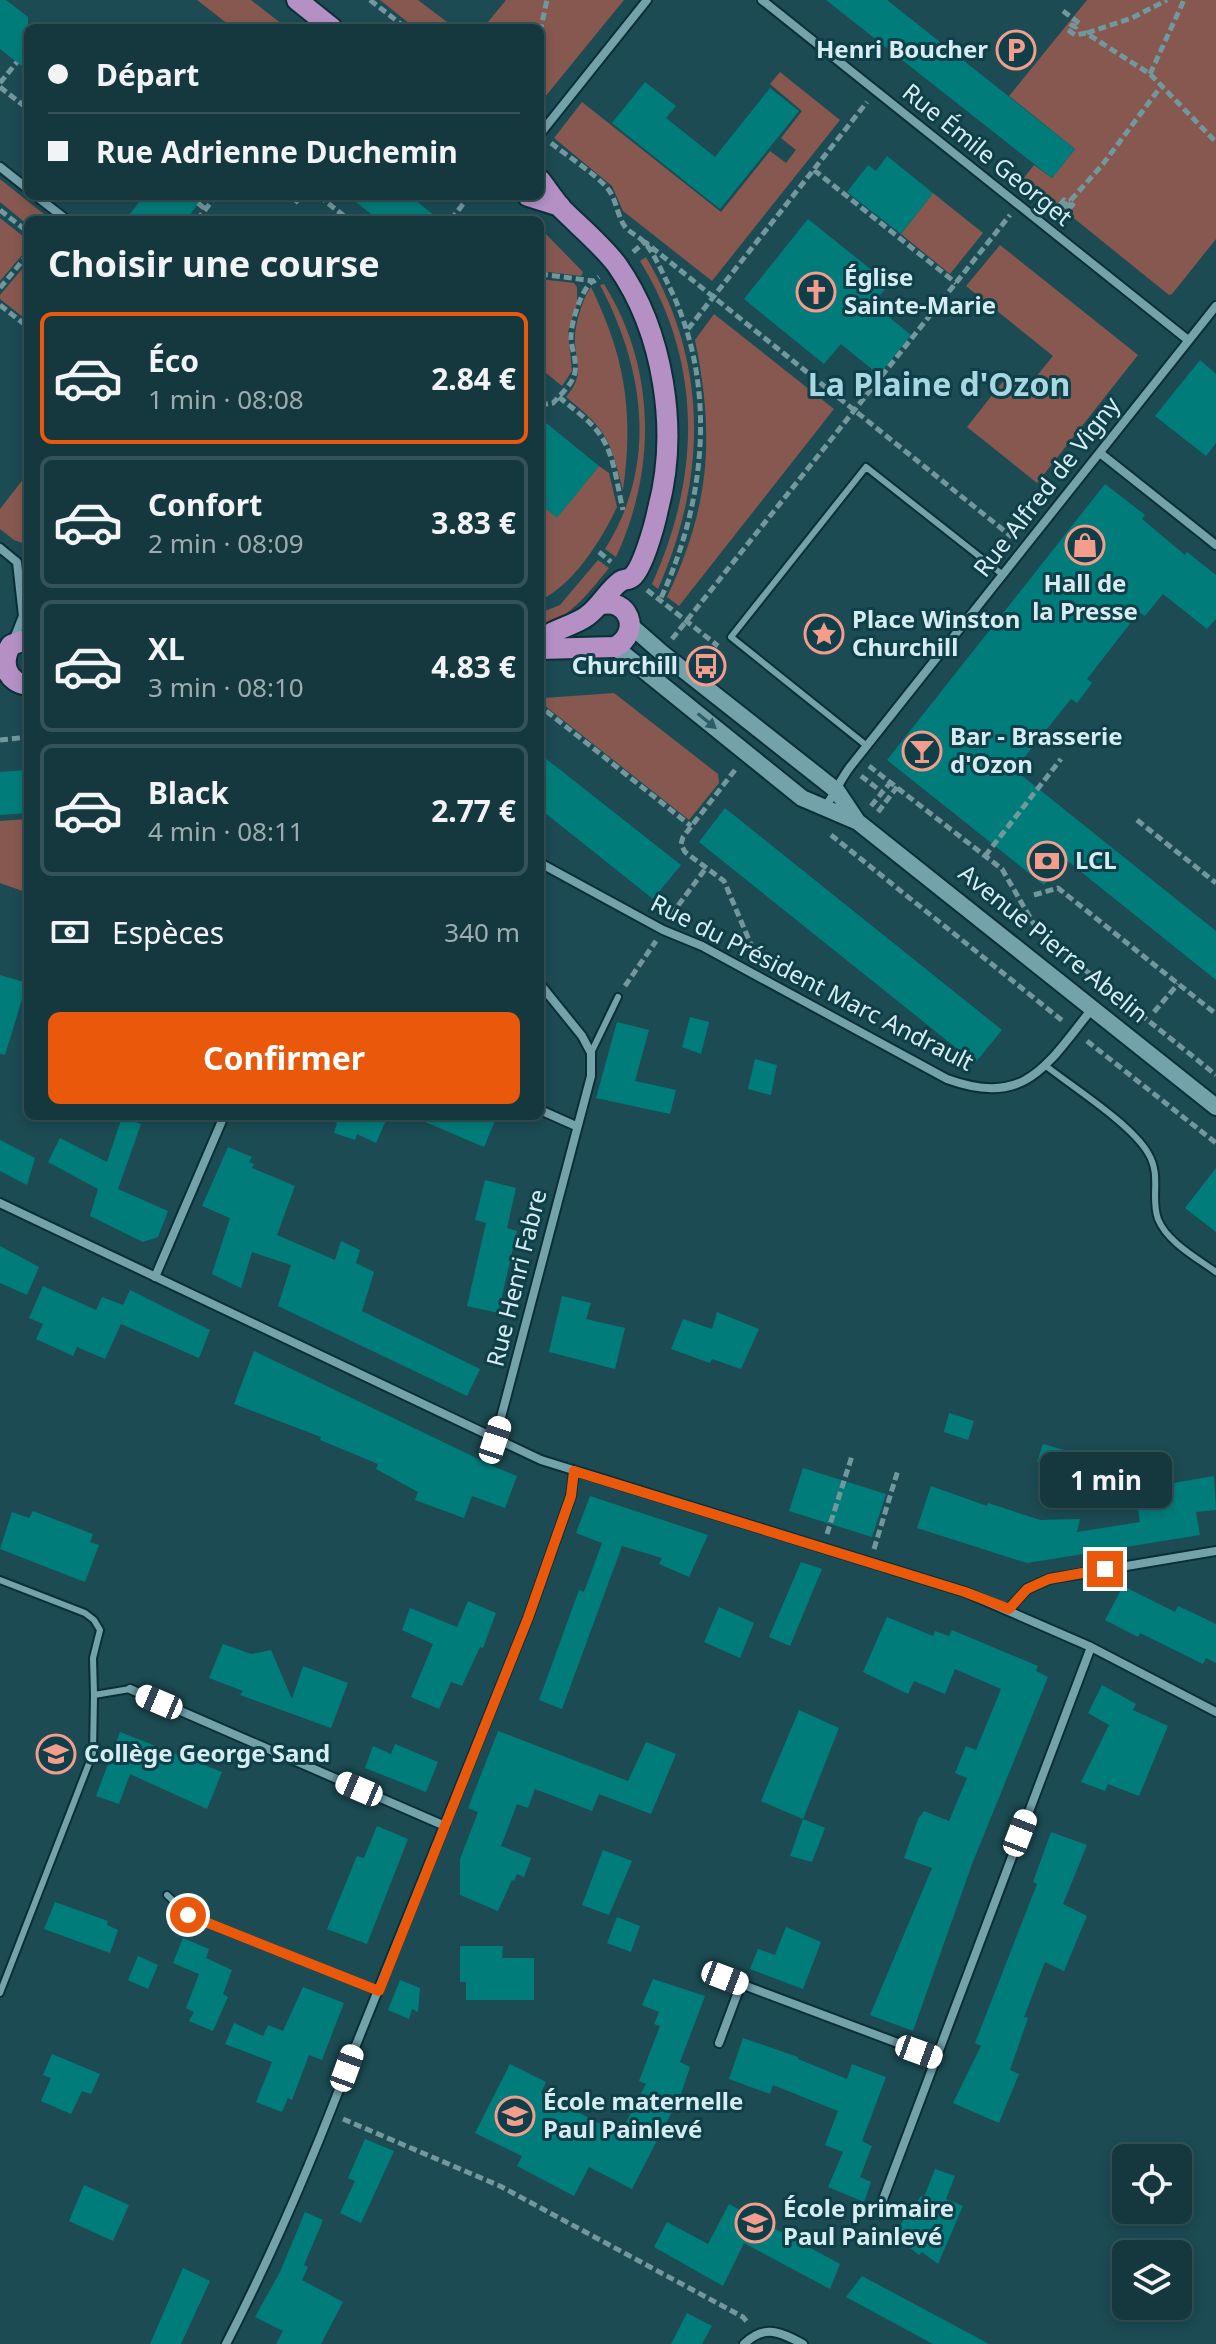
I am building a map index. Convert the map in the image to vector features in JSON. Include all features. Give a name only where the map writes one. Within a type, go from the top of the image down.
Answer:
[{"type":"main road","points":[[297,0],[327,24]]},
{"type":"main road","points":[[544,185],[616,264],[647,321],[663,385],[665,453],[662,495],[651,535],[632,578],[634,590],[626,639],[607,646],[544,649]]},
{"type":"main road","points":[[541,200],[560,206]]},
{"type":"main road","points":[[607,646],[589,637],[587,630],[594,610],[621,582],[632,578]]},
{"type":"main road","points":[[544,639],[594,610],[613,603],[620,606],[630,621]]},
{"type":"main road","name":"Avenue Pierre Abelin","points":[[630,621],[662,653],[837,791],[858,822]]},
{"type":"main road","name":"Avenue Pierre Abelin","points":[[607,646],[802,798],[858,822],[1216,1107]]},
{"type":"street","points":[[544,129],[647,0]]},
{"type":"street","name":"Rue Émile Georget","points":[[762,0],[1188,340]]},
{"type":"street","points":[[0,167],[24,186]]},
{"type":"street","points":[[41,200],[62,216]]},
{"type":"street","name":"Rue Alfred de Vigny","points":[[825,807],[867,746],[1216,306]]},
{"type":"street","points":[[1100,453],[1216,545]]},
{"type":"street","points":[[0,548],[17,562],[23,616],[12,664]]},
{"type":"street","name":"Rue du Président Marc Andrault","points":[[544,865],[663,930],[702,946],[947,1079],[969,1087],[991,1090],[1010,1088],[1030,1079],[1046,1066],[1092,1009]]},
{"type":"street","points":[[544,989],[582,1036],[591,1053]]},
{"type":"street","name":"Rue Henri Fabre","points":[[495,1440],[591,1076],[591,1053]]},
{"type":"street","points":[[544,1112],[576,1126]]},
{"type":"street","points":[[155,1277],[222,1120]]},
{"type":"street","points":[[0,1203],[541,1460],[965,1592],[1091,1647],[1216,1712]]},
{"type":"street","points":[[226,2344],[260,2279],[330,2114],[445,1826],[555,1542],[571,1496],[574,1471]]},
{"type":"street","points":[[1009,1609],[1027,1589],[1049,1579],[1216,1551]]},
{"type":"street","points":[[882,2202],[1091,1647]]},
{"type":"street","points":[[130,1689],[445,1826]]},
{"type":"street","points":[[709,1972],[935,2057]]},
{"type":"street","points":[[719,2043],[741,1984]]},
{"type":"street","points":[[744,2344],[755,2333],[779,2331],[803,2344]]},
{"type":"lane","points":[[867,746],[731,637],[740,625],[866,467],[1003,575]]},
{"type":"lane","points":[[591,1053],[618,997]]},
{"type":"lane","points":[[1046,1066],[1121,1125],[1146,1150],[1156,1169],[1157,1217],[1167,1234],[1216,1272]]},
{"type":"lane","points":[[0,1580],[85,1613],[100,1630],[93,1658],[93,1753],[0,1993]]},
{"type":"lane","points":[[94,1695],[130,1689]]},
{"type":"lane","points":[[167,1895],[188,1915],[379,1991]]},
{"type":"path","points":[[370,0],[401,24]]},
{"type":"path","points":[[542,24],[547,0]]},
{"type":"path","points":[[1063,11],[1079,23],[1068,30],[1075,35],[1132,18],[1167,0]]},
{"type":"path","points":[[1150,74],[1184,0]]},
{"type":"path","points":[[1086,33],[1150,74],[1216,142]]},
{"type":"path","points":[[17,62],[0,85],[24,106]]},
{"type":"path","points":[[1044,225],[1064,200],[1068,203],[1064,207],[1068,210],[1074,203],[1071,200],[1103,164],[1162,85]]},
{"type":"path","points":[[687,330],[876,91]]},
{"type":"path","points":[[814,170],[956,283]]},
{"type":"path","points":[[200,216],[213,200]]},
{"type":"path","points":[[324,200],[344,216]]},
{"type":"path","points":[[198,203],[205,209]]},
{"type":"path","points":[[632,578],[687,621],[1018,205]]},
{"type":"path","points":[[0,210],[24,229]]},
{"type":"path","points":[[645,242],[1025,548]]},
{"type":"path","points":[[0,288],[24,259]]},
{"type":"path","points":[[544,404],[553,403],[572,381],[575,372],[572,326],[583,292],[594,281]]},
{"type":"path","points":[[0,305],[24,324]]},
{"type":"path","points":[[559,397],[602,437],[623,510]]},
{"type":"path","points":[[544,709],[691,826]]},
{"type":"path","points":[[0,740],[24,737]]},
{"type":"path","points":[[858,758],[1002,869],[1039,933],[1216,1075]]},
{"type":"path","points":[[985,856],[1061,759]]},
{"type":"path","points":[[735,770],[691,826],[681,844],[685,852],[724,881],[752,947]]},
{"type":"path","points":[[802,798],[810,819],[1216,1143]]},
{"type":"path","points":[[1137,820],[1216,883]]},
{"type":"path","points":[[618,997],[674,909],[706,868]]},
{"type":"path","points":[[1034,895],[1058,888],[1216,1014]]},
{"type":"path","points":[[1154,1012],[1178,984]]},
{"type":"path","points":[[823,1547],[852,1456]]},
{"type":"path","points":[[870,1562],[898,1470]]},
{"type":"path","points":[[330,2114],[500,2186],[743,2317],[755,2333]]},
{"type":"shaded area","points":[[197,0],[251,0],[282,24],[228,24]]},
{"type":"shaded area","points":[[380,0],[418,0],[450,24],[410,24]]},
{"type":"shaded area","points":[[506,0],[624,0],[544,98],[544,24],[486,24]]},
{"type":"shaded area","points":[[1087,0],[1216,0],[1216,239],[1169,295],[1024,178],[1034,165],[1052,178],[1075,149],[1009,96]]},
{"type":"shaded area","points":[[780,72],[840,120],[712,281],[623,211],[612,186],[554,138],[582,102],[721,212],[770,151],[786,163],[796,150],[781,138],[802,111],[770,84]]},
{"type":"shaded area","points":[[0,179],[46,216],[24,216],[24,222],[0,202]]},
{"type":"shaded area","points":[[933,193],[983,233],[950,274],[901,234]]},
{"type":"shaded area","points":[[0,218],[24,237],[24,253],[0,281]]},
{"type":"shaded area","points":[[544,232],[583,272],[581,276],[544,271]]},
{"type":"shaded area","points":[[1000,245],[1138,355],[1037,483],[967,427],[1008,375],[1026,389],[1053,356],[966,286]]},
{"type":"shaded area","points":[[646,257],[667,297],[681,338],[694,421],[686,505],[658,589],[652,584],[680,502],[688,420],[675,339],[661,300],[640,261]]},
{"type":"shaded area","points":[[24,267],[24,318],[0,299]]},
{"type":"shaded area","points":[[544,279],[574,283],[577,287],[577,304],[568,332],[572,371],[562,386],[544,371]]},
{"type":"shaded area","points":[[604,284],[634,349],[645,419],[639,489],[616,557],[605,549],[622,517],[633,484],[639,451],[639,417],[627,350],[600,285]]},
{"type":"shaded area","points":[[591,287],[612,337],[624,386],[627,435],[623,490],[610,447],[599,427],[566,397],[578,374],[576,330]]},
{"type":"shaded area","points":[[714,314],[834,409],[679,606],[667,597],[692,532],[705,471],[705,408],[695,340]]},
{"type":"shaded area","points":[[599,466],[609,473],[617,507],[595,547],[575,573],[544,598],[544,507],[557,517]]},
{"type":"shaded area","points":[[24,478],[24,544],[0,529],[0,509]]},
{"type":"shaded area","points":[[598,560],[609,568],[571,610],[544,626],[544,611],[560,605]]},
{"type":"shaded area","points":[[614,693],[718,774],[719,783],[689,820],[544,705],[544,698]]},
{"type":"shaded area","points":[[24,819],[24,892],[0,883],[0,821]]},
{"type":"building","points":[[0,0],[6,0],[28,17],[28,24],[24,24],[24,68],[0,49]]},
{"type":"building","points":[[826,0],[887,0],[1075,149],[1052,178]]},
{"type":"building","points":[[645,82],[676,106],[666,118],[715,157],[770,88],[799,111],[720,209],[612,123]]},
{"type":"building","points":[[887,156],[933,193],[901,234],[847,192],[868,165],[876,171]]},
{"type":"building","points":[[141,200],[201,200],[189,216],[128,216]]},
{"type":"building","points":[[353,200],[415,200],[435,216],[374,216]]},
{"type":"building","name":"Église Sainte-Marie","points":[[808,219],[889,284],[873,304],[911,335],[879,375],[841,344],[824,364],[744,299]]},
{"type":"building","points":[[1200,360],[1216,374],[1216,443],[1206,456],[1155,416]]},
{"type":"building","points":[[544,421],[599,466],[557,518],[544,507]]},
{"type":"building","points":[[1105,484],[1145,515],[1142,519],[1185,555],[1187,552],[1216,575],[1216,619],[1207,629],[1163,594],[1145,616],[1139,612],[1087,679],[1092,683],[1077,703],[1071,699],[1019,764],[1025,768],[1020,774],[1216,931],[1216,980],[1065,859],[1044,885],[887,760]]},
{"type":"building","points":[[544,757],[681,865],[653,899],[544,812]]},
{"type":"building","points":[[24,770],[24,813],[0,815],[0,772]]},
{"type":"building","points":[[725,808],[1002,1030],[975,1063],[699,842]]},
{"type":"building","points":[[0,975],[24,982],[24,993],[5,1055],[0,1054]]},
{"type":"building","points":[[690,1017],[709,1022],[701,1054],[682,1047]]},
{"type":"building","points":[[617,1022],[649,1030],[635,1081],[676,1090],[670,1114],[596,1098]]},
{"type":"building","points":[[755,1059],[777,1065],[771,1095],[748,1089]]},
{"type":"building","points":[[121,1120],[141,1124],[118,1189],[168,1211],[158,1237],[143,1242],[90,1216],[98,1189],[48,1162],[60,1138],[107,1162]]},
{"type":"building","points":[[331,1120],[386,1120],[376,1143],[357,1134],[355,1140],[334,1133],[337,1123]]},
{"type":"building","points":[[420,1120],[495,1120],[484,1147]]},
{"type":"building","points":[[0,1140],[35,1158],[27,1185],[0,1171]]},
{"type":"building","points":[[228,1147],[252,1157],[249,1162],[254,1164],[252,1168],[295,1186],[277,1235],[335,1260],[341,1241],[360,1250],[356,1263],[374,1272],[362,1311],[480,1369],[467,1396],[278,1306],[291,1265],[252,1252],[241,1288],[212,1274],[230,1218],[202,1206]]},
{"type":"building","points":[[1216,1168],[1216,1232],[1185,1208]]},
{"type":"building","points":[[485,1180],[516,1188],[507,1228],[517,1231],[498,1313],[467,1306],[486,1223],[475,1220]]},
{"type":"building","points":[[0,1246],[39,1267],[27,1295],[0,1283]]},
{"type":"building","points":[[43,1286],[96,1310],[102,1297],[123,1305],[130,1290],[210,1330],[199,1358],[121,1324],[105,1359],[77,1347],[73,1356],[36,1339],[43,1324],[29,1318]]},
{"type":"building","points":[[562,1296],[591,1303],[586,1319],[625,1328],[615,1369],[549,1352]]},
{"type":"building","points":[[717,1312],[759,1329],[741,1369],[712,1359],[710,1363],[671,1349],[683,1319],[712,1329]]},
{"type":"building","points":[[254,1351],[517,1476],[505,1508],[472,1496],[464,1518],[415,1500],[418,1492],[376,1469],[378,1464],[320,1440],[321,1437],[234,1404]]},
{"type":"building","points":[[949,1413],[974,1421],[968,1440],[944,1432]]},
{"type":"building","points":[[1043,1444],[1064,1450],[1057,1469],[1037,1462]]},
{"type":"building","points":[[803,1468],[886,1494],[872,1537],[789,1511]]},
{"type":"building","points":[[1214,1476],[1216,1510],[1196,1512],[1200,1535],[1027,1563],[917,1528],[931,1486],[987,1506],[988,1503],[1040,1520],[1080,1519],[1077,1532],[1140,1522],[1137,1502],[1156,1500],[1155,1494],[1168,1492],[1167,1484]]},
{"type":"building","points":[[590,1496],[708,1535],[689,1577],[659,1564],[662,1558],[622,1546],[562,1709],[539,1700],[579,1590],[584,1592],[602,1543],[576,1533]]},
{"type":"building","points":[[33,1511],[93,1534],[90,1542],[99,1545],[85,1582],[0,1549],[12,1512],[29,1518]]},
{"type":"building","points":[[801,1562],[822,1569],[790,1646],[769,1637]]},
{"type":"building","points":[[1123,1586],[1175,1612],[1178,1606],[1216,1624],[1216,1663],[1206,1658],[1203,1664],[1140,1633],[1138,1637],[1105,1620]]},
{"type":"building","points":[[468,1601],[496,1613],[483,1648],[480,1647],[462,1686],[451,1682],[439,1709],[411,1697],[433,1644],[402,1630],[410,1608],[457,1627]]},
{"type":"building","points":[[719,1607],[754,1623],[740,1658],[704,1642]]},
{"type":"building","points":[[887,1617],[933,1636],[935,1631],[949,1636],[952,1630],[1038,1666],[1036,1671],[1048,1677],[972,1864],[913,2031],[870,2015],[932,1868],[904,1858],[924,1811],[949,1821],[967,1778],[955,1773],[966,1746],[976,1750],[1001,1689],[955,1669],[945,1694],[914,1681],[908,1694],[863,1672]]},
{"type":"building","points":[[223,1644],[251,1654],[271,1650],[292,1699],[303,1666],[348,1683],[331,1728],[240,1695],[243,1691],[209,1678]]},
{"type":"building","points":[[1102,1685],[1136,1704],[1133,1710],[1168,1726],[1139,1796],[1108,1784],[1105,1791],[1081,1782],[1109,1725],[1088,1713]]},
{"type":"building","points":[[799,1710],[839,1728],[803,1819],[761,1801]]},
{"type":"building","points":[[498,1731],[628,1781],[646,1742],[676,1754],[651,1814],[599,1794],[592,1811],[535,1789],[528,1808],[517,1804],[501,1846],[531,1858],[524,1877],[517,1874],[512,1880],[498,1911],[460,1895],[460,1859],[478,1812],[468,1808]]},
{"type":"building","points":[[120,1732],[222,1772],[207,1809],[130,1774],[119,1804],[96,1796]]},
{"type":"building","points":[[395,1744],[438,1762],[426,1792],[365,1768],[373,1746],[391,1754]]},
{"type":"building","points":[[803,1819],[825,1828],[812,1862],[790,1856]]},
{"type":"building","points":[[377,1826],[408,1839],[367,1944],[327,1929],[357,1856],[364,1858]]},
{"type":"building","points":[[1051,1832],[1087,1845],[1063,1904],[1087,1916],[1064,1971],[1045,1962],[1024,2017],[1028,2018],[1010,2070],[1019,2074],[999,2123],[953,2103],[981,2046],[975,2043],[1037,1884],[1033,1882]]},
{"type":"building","points":[[603,1850],[632,1861],[609,1915],[582,1905]]},
{"type":"building","points":[[55,1902],[108,1921],[107,1925],[118,1930],[110,1953],[44,1929]]},
{"type":"building","points":[[617,1917],[640,1926],[631,1952],[607,1943]]},
{"type":"building","points":[[786,1927],[821,1942],[803,1989],[750,1969],[758,1949],[775,1955]]},
{"type":"building","points":[[183,1938],[209,1949],[206,1958],[232,1970],[223,1994],[228,1997],[213,2031],[189,2021],[194,2012],[186,2008],[199,1974],[173,1963]]},
{"type":"building","points":[[460,1946],[503,1946],[502,1958],[534,1958],[534,2000],[466,2000],[466,1982],[460,1982]]},
{"type":"building","points":[[138,1956],[158,1965],[148,1989],[128,1980]]},
{"type":"building","points":[[653,1979],[705,1996],[680,2062],[690,2067],[681,2094],[632,2189],[589,2167],[574,2196],[517,2166],[522,2156],[475,2133],[510,2064],[546,2082],[541,2093],[620,2134],[646,2084],[639,2081],[660,2026],[654,2024],[659,2012],[642,2005]]},
{"type":"building","points":[[400,1980],[420,1988],[418,2012],[412,2009],[409,2019],[388,2010]]},
{"type":"building","points":[[303,1987],[344,2003],[322,2060],[309,2055],[292,2100],[288,2098],[282,2112],[256,2102],[272,2062],[225,2044],[234,2023],[263,2036],[268,2025],[283,2031]]},
{"type":"building","points":[[743,2038],[798,2057],[847,2079],[852,2064],[886,2077],[862,2141],[872,2146],[860,2177],[871,2182],[864,2202],[828,2187],[843,2152],[825,2145],[838,2111],[773,2085],[770,2094],[729,2079]]},
{"type":"building","points":[[52,2054],[100,2074],[91,2094],[82,2091],[71,2114],[41,2101],[51,2078],[43,2075]]},
{"type":"building","points":[[365,2139],[394,2151],[361,2223],[340,2213],[355,2181],[348,2178]]},
{"type":"building","points":[[935,2169],[955,2176],[946,2199],[963,2206],[938,2264],[922,2252],[919,2255],[893,2235],[921,2196],[924,2197]]},
{"type":"building","points":[[84,2185],[129,2205],[113,2241],[69,2221]]},
{"type":"building","points":[[729,2204],[840,2264],[830,2289],[744,2243],[723,2286],[654,2247],[667,2222],[708,2244]]},
{"type":"building","points":[[305,2212],[323,2220],[304,2265],[308,2267],[302,2280],[343,2302],[321,2344],[276,2344],[283,2331],[255,2317],[280,2272]]},
{"type":"building","points":[[183,2268],[210,2281],[181,2344],[150,2344]]},
{"type":"building","points":[[862,2276],[989,2344],[933,2344],[846,2297]]},
{"type":"building","points":[[687,2313],[712,2326],[702,2344],[671,2344]]},
{"type":"place","name":"Henri Boucher","points":[[1016,50]]},
{"type":"place","name":"Église Sainte-Marie","points":[[816,292]]},
{"type":"place","name":"Hall de la Presse","points":[[1085,545]]},
{"type":"place","name":"Place Winston Churchill","points":[[824,634]]},
{"type":"place","name":"Churchill","points":[[706,666]]},
{"type":"place","name":"Bar - Brasserie d'Ozon","points":[[922,751]]},
{"type":"place","name":"LCL","points":[[1047,861]]},
{"type":"place","name":"Collège George Sand","points":[[56,1754]]},
{"type":"place","name":"École maternelle Paul Painlevé","points":[[515,2116]]},
{"type":"place","name":"École primaire Paul Painlevé","points":[[755,2223]]},
{"type":"district","name":"La Plaine d'Ozon","points":[[939,385]]},
{"type":"route","points":[[188,1915],[379,1991],[528,1618],[571,1496],[574,1471],[729,1517],[965,1592],[1009,1609],[1027,1589],[1049,1579],[1105,1569]]}]
